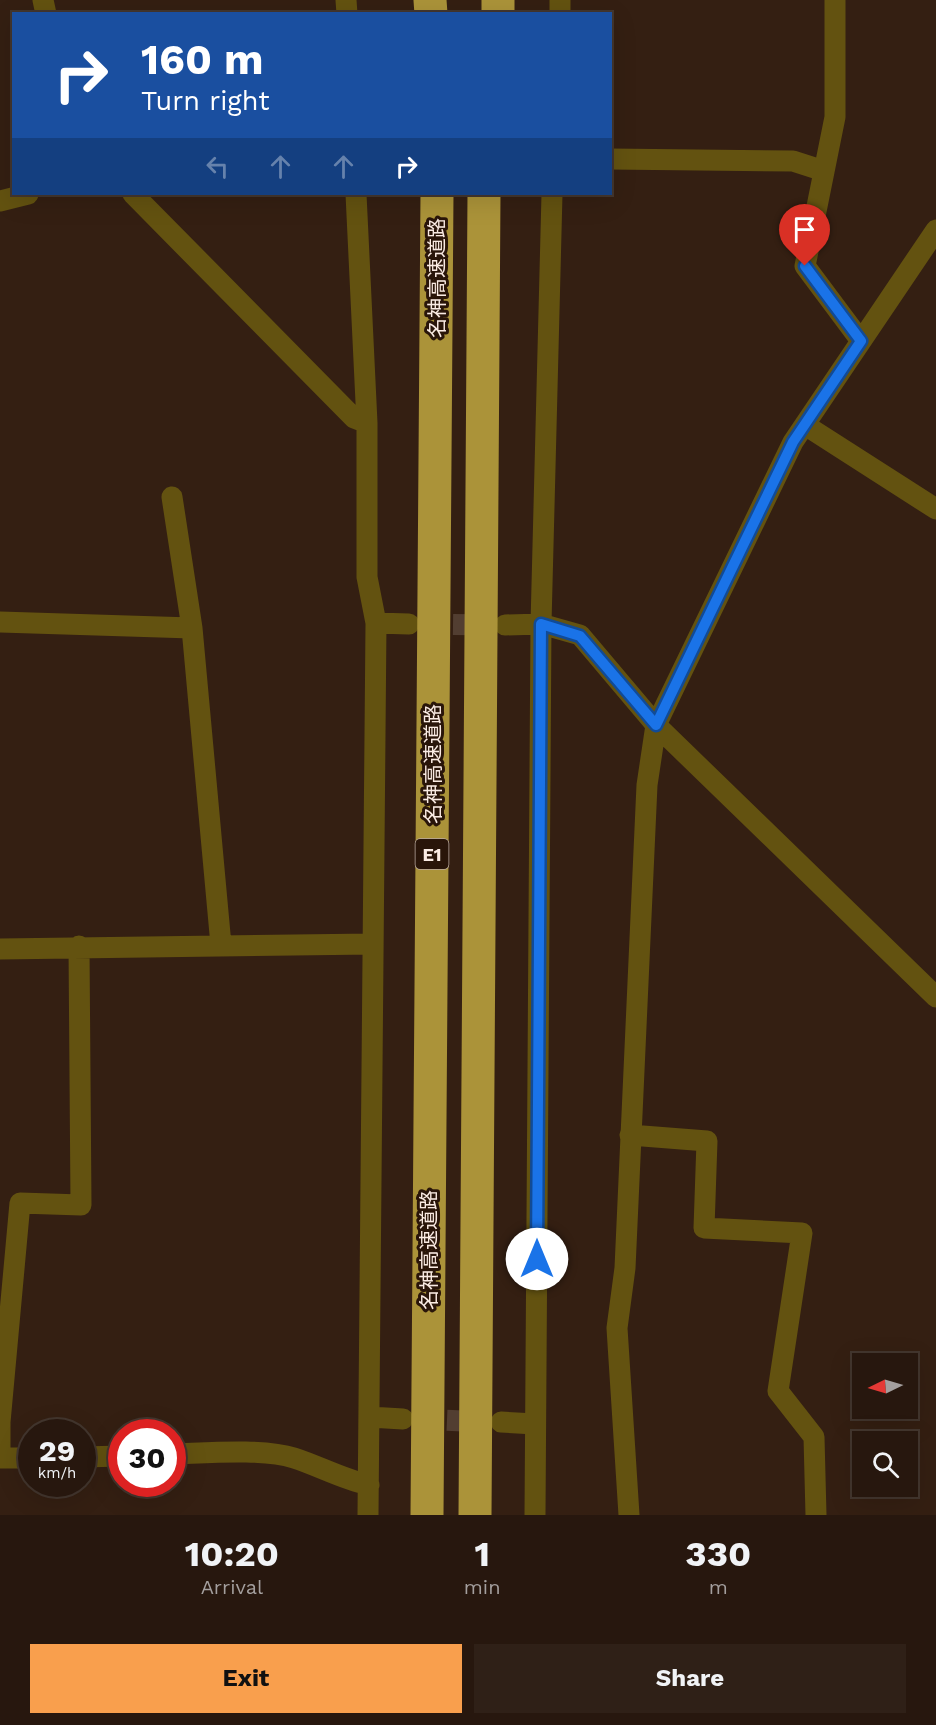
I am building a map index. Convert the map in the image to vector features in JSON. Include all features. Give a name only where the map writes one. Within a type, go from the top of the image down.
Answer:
[{"type":"highway","name":"名神高速道路","points":[[427,1515],[437,195]]},
{"type":"highway","points":[[476,1515],[485,201]]},
{"type":"street","points":[[835,0],[835,117],[805,266],[861,341]]},
{"type":"street","points":[[612,159],[793,160],[824,171]]},
{"type":"street","points":[[0,201],[24,195]]},
{"type":"street","points":[[134,195],[354,418],[367,423]]},
{"type":"street","points":[[356,195],[367,423],[368,577],[376,623],[368,1515]]},
{"type":"street","points":[[535,1515],[541,624],[552,195]]},
{"type":"street","points":[[630,1515],[617,1328],[625,1268],[647,785],[656,725],[793,442],[936,230]]},
{"type":"street","points":[[805,425],[936,509]]},
{"type":"street","points":[[172,497],[192,628],[221,945]]},
{"type":"street","points":[[0,622],[192,628]]},
{"type":"street","points":[[376,623],[410,624]]},
{"type":"street","points":[[505,626],[541,624],[580,636],[656,725],[936,997]]},
{"type":"street","points":[[0,949],[79,946],[372,944]]},
{"type":"street","points":[[18,1458],[0,1458],[0,1422],[20,1203],[81,1205],[79,946]]},
{"type":"street","points":[[630,1135],[707,1141],[704,1228],[802,1233],[778,1391],[814,1437],[816,1515]]},
{"type":"street","points":[[369,1417],[403,1419]]},
{"type":"street","points":[[501,1422],[536,1424]]},
{"type":"street","points":[[186,1453],[231,1451],[292,1457],[352,1481],[369,1485]]},
{"type":"tunnel","points":[[422,624],[493,625]]},
{"type":"tunnel","points":[[416,1419],[486,1422]]},
{"type":"route","points":[[537,1259],[541,624],[580,636],[656,725],[793,442],[861,341],[805,266]]}]
